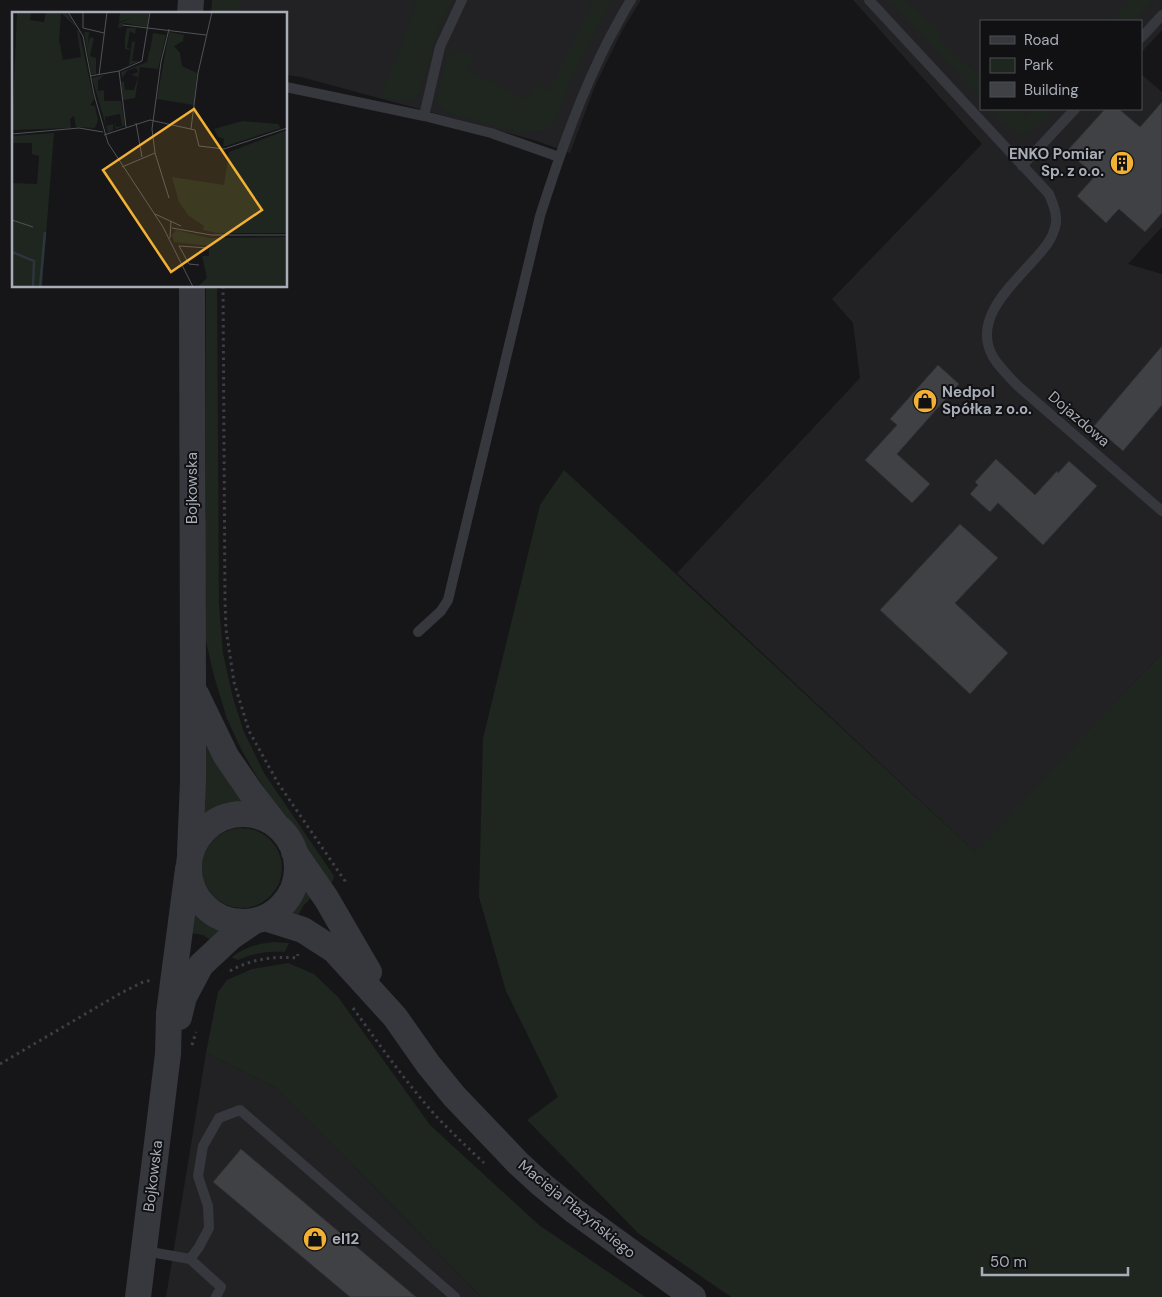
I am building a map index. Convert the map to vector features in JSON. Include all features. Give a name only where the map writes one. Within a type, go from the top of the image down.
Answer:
[{"type":"street","name":"Bojkowska","points":[[138,1297],[168,1054],[169,1013],[189,861],[193,781],[192,288]]},
{"type":"street","name":"Bojkowska","points":[[193,689],[226,756],[276,825]]},
{"type":"street","points":[[248,814],[263,818],[276,825],[287,837],[294,852],[297,867],[295,883],[289,897],[278,909],[259,920],[237,922],[222,918],[208,910],[198,898],[191,884],[189,861],[196,839],[206,828],[219,819],[233,815],[248,814]]},
{"type":"street","name":"Macieja Płażyńskiego","points":[[294,852],[326,898],[395,1017],[428,1064],[454,1096],[498,1144],[542,1185],[573,1210],[693,1297]]},
{"type":"street","name":"Bojkowska","points":[[168,1054],[184,998],[201,965],[232,937],[259,920]]},
{"type":"street","name":"Macieja Płażyńskiego","points":[[259,920],[303,930],[334,950],[395,1017]]},
{"type":"lane","points":[[424,116],[440,47],[462,0]]},
{"type":"lane","points":[[418,632],[441,611],[448,600],[540,216],[579,104],[599,60],[631,0]]},
{"type":"lane","name":"Dojazdowa","points":[[869,0],[1049,194],[1055,208],[1056,222],[1052,236],[1045,248],[1003,294],[994,307],[989,323],[988,340],[992,356],[1018,386],[1162,511]]},
{"type":"lane","points":[[1142,37],[1162,15]]},
{"type":"lane","points":[[288,87],[424,116],[491,133],[559,157]]},
{"type":"lane","points":[[1022,166],[1074,110]]},
{"type":"lane","points":[[190,1259],[209,1228],[208,1206],[198,1176],[203,1146],[219,1118],[240,1110],[455,1297]]},
{"type":"lane","points":[[144,1251],[190,1259],[222,1287],[216,1297]]},
{"type":"path","points":[[223,288],[225,600],[226,629],[234,682],[250,731],[264,759],[292,804],[345,880],[344,886],[339,890]]},
{"type":"path","points":[[231,970],[266,958],[297,958],[299,951]]},
{"type":"path","points":[[0,1064],[143,982],[162,978],[174,980]]},
{"type":"shaded area","points":[[220,0],[641,0],[623,29],[595,86],[570,153],[534,140],[301,77],[288,75],[288,12],[218,12]]},
{"type":"shaded area","points":[[853,0],[1162,0],[1162,30],[1142,52],[1142,20],[980,20],[980,110],[1142,110],[1142,75],[1162,92],[1162,227],[1128,264],[1162,274],[1162,653],[976,853],[677,573],[860,378],[853,323],[832,299],[982,144]]},
{"type":"shaded area","points":[[206,1053],[276,1088],[481,1297],[166,1297]]},
{"type":"green space","points":[[212,0],[239,0],[239,12],[211,12]]},
{"type":"green space","points":[[415,0],[453,0],[438,30],[419,93],[413,101],[406,102],[380,97],[412,16]]},
{"type":"green space","points":[[594,0],[612,0],[577,67],[550,129],[538,132],[525,129],[523,134],[449,113],[439,105],[439,90],[447,59],[453,53],[459,51],[474,56],[467,69],[527,100],[535,84],[549,91]]},
{"type":"green space","points":[[889,0],[905,0],[942,33],[938,39],[980,76],[980,97]]},
{"type":"green space","points":[[1130,0],[1153,0],[1135,20],[1112,20]]},
{"type":"green space","points":[[991,110],[1017,110],[1026,117],[1032,110],[1053,110],[1028,133],[1015,133]]},
{"type":"green space","points":[[206,288],[217,288],[219,604],[223,653],[233,698],[244,732],[264,773],[334,876],[330,884],[257,777],[227,719],[205,637],[202,522],[206,519]]},
{"type":"green space","points":[[564,470],[975,852],[1162,653],[1162,1297],[731,1297],[638,1233],[527,1120],[558,1097],[506,991],[479,897],[483,738],[540,505]]},
{"type":"green space","points":[[203,730],[250,806],[224,811],[202,823]]},
{"type":"green space","points":[[242,828],[257,831],[270,840],[279,853],[282,868],[279,883],[270,896],[257,905],[242,908],[227,905],[214,896],[205,883],[202,868],[205,853],[214,840],[227,831]]},
{"type":"green space","points":[[302,885],[312,897],[303,906],[297,918],[283,916],[295,900]]},
{"type":"green space","points":[[192,906],[209,921],[230,929],[212,941],[203,935],[190,933]]},
{"type":"green space","points":[[273,942],[289,943],[285,952],[261,953],[238,960],[232,957],[251,946]]},
{"type":"green space","points":[[288,963],[314,974],[338,997],[430,1125],[539,1225],[645,1297],[481,1297],[276,1088],[206,1053],[218,992],[227,980],[252,969]]},
{"type":"building","name":"ENKO Pomiar Sp. z o.o.","points":[[1162,102],[1162,213],[1145,232],[1119,209],[1106,223],[1077,196],[1095,176],[1067,151],[1104,110],[1120,110],[1140,127]]},
{"type":"building","points":[[1162,346],[1162,405],[1123,451],[1094,426]]},
{"type":"building","points":[[938,365],[959,384],[897,454],[930,484],[912,503],[865,460],[897,425],[890,419]]},
{"type":"building","points":[[996,459],[1035,495],[1069,461],[1097,486],[1043,545],[998,503],[990,512],[970,494],[978,485],[975,482]]},
{"type":"building","points":[[960,524],[998,558],[955,603],[1008,653],[970,694],[880,610]]},
{"type":"building","name":"el12","points":[[241,1149],[416,1297],[350,1297],[213,1182]]},
{"type":"place","name":"ENKO Pomiar Sp. z o.o.","points":[[1122,163]]},
{"type":"place","name":"Nedpol Spółka z o.o.","points":[[925,401]]},
{"type":"place","name":"el12","points":[[315,1239]]}]
